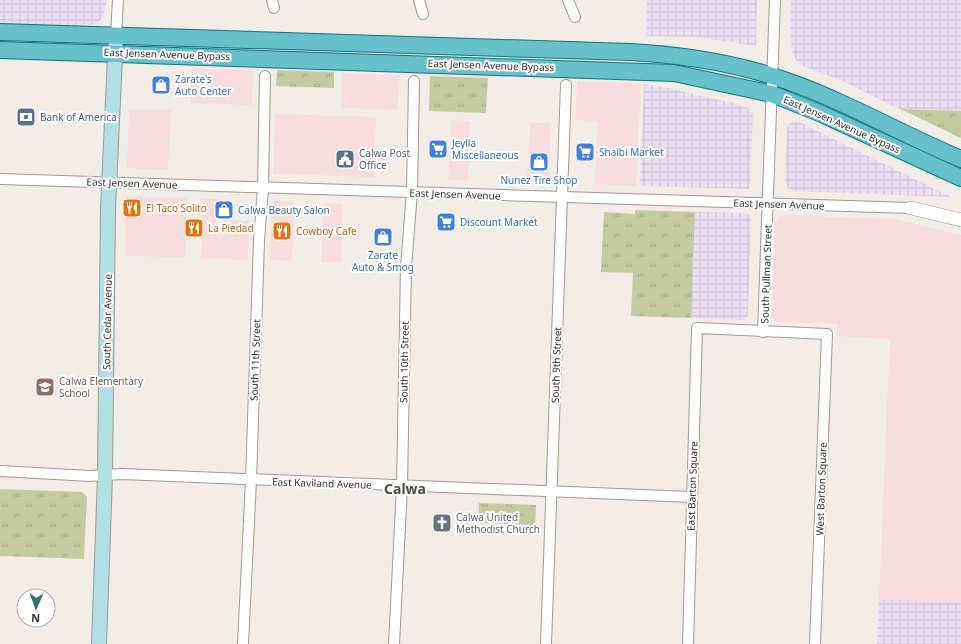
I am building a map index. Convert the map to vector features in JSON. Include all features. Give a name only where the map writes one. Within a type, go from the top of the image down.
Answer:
[{"type":"main road","name":"East Jensen Avenue Bypass","points":[[0,32],[656,54],[716,62],[773,76],[812,90],[961,159]]},
{"type":"main road","name":"South Cedar Avenue","points":[[99,644],[105,476],[108,210],[111,183],[116,35]]},
{"type":"main road","name":"East Jensen Avenue Bypass","points":[[0,50],[115,52],[649,70],[703,78],[772,94],[822,114],[961,178]]},
{"type":"street","name":"South Cedar Avenue","points":[[116,35],[118,0]]},
{"type":"street","points":[[419,0],[422,14]]},
{"type":"street","points":[[568,0],[575,17]]},
{"type":"street","name":"South Pullman Street","points":[[764,332],[775,0]]},
{"type":"street","name":"South 11th Street","points":[[243,644],[251,480],[259,241],[263,188],[265,76]]},
{"type":"street","name":"South 10th Street","points":[[394,644],[402,486],[406,267],[412,192],[414,81]]},
{"type":"street","name":"South 9th Street","points":[[546,644],[566,85]]},
{"type":"street","name":"East Jensen Avenue","points":[[0,179],[911,208]]},
{"type":"street","points":[[911,208],[961,220]]},
{"type":"street","name":"East Barton Square","points":[[688,644],[697,328],[764,332]]},
{"type":"street","name":"West Barton Square","points":[[764,332],[827,334],[815,644]]},
{"type":"street","name":"East Kaviland Avenue","points":[[0,471],[105,476],[122,474],[692,498]]},
{"type":"shaded area","points":[[0,0],[107,0],[103,17],[96,24],[0,28]]},
{"type":"shaded area","points":[[647,0],[757,0],[756,46],[698,37],[646,36]]},
{"type":"shaded area","points":[[791,0],[961,0],[961,111],[900,109],[838,79],[800,65],[793,55],[790,33]]},
{"type":"shaded area","points":[[192,68],[253,70],[252,105],[191,103]]},
{"type":"shaded area","points":[[342,73],[400,75],[398,110],[341,108]]},
{"type":"shaded area","points":[[577,81],[641,83],[636,186],[595,184],[597,121],[575,120]]},
{"type":"shaded area","points":[[644,84],[664,87],[733,103],[746,107],[753,113],[749,189],[640,186]]},
{"type":"shaded area","points":[[129,109],[171,110],[168,170],[127,168]]},
{"type":"shaded area","points":[[275,114],[376,117],[374,177],[273,174]]},
{"type":"shaded area","points":[[451,120],[470,121],[468,180],[448,180]]},
{"type":"shaded area","points":[[791,122],[799,122],[951,197],[791,191],[786,185],[785,181],[787,128]]},
{"type":"shaded area","points":[[530,123],[551,123],[549,183],[527,182]]},
{"type":"shaded area","points":[[126,196],[187,198],[185,257],[125,256]]},
{"type":"shaded area","points":[[203,199],[217,199],[216,229],[225,229],[226,220],[249,221],[248,260],[201,258]]},
{"type":"shaded area","name":"Cowboy Cafe","points":[[272,201],[294,202],[292,261],[270,260]]},
{"type":"shaded area","points":[[324,203],[343,204],[341,263],[321,262]]},
{"type":"shaded area","points":[[695,212],[747,213],[751,217],[748,315],[745,320],[691,318]]},
{"type":"shaded area","points":[[781,215],[894,219],[961,235],[961,603],[879,599],[890,339],[836,336],[837,324],[777,322],[774,320],[772,316],[775,221]]},
{"type":"shaded area","points":[[879,599],[961,603],[961,644],[877,644]]},
{"type":"green space","points":[[277,70],[334,72],[334,88],[276,86]]},
{"type":"green space","points":[[430,76],[488,78],[486,113],[429,111]]},
{"type":"green space","points":[[900,109],[961,111],[961,138]]},
{"type":"green space","points":[[635,210],[695,212],[691,318],[631,316],[633,273],[601,272],[604,212],[635,214]]},
{"type":"green space","points":[[0,489],[82,492],[87,497],[84,559],[0,556]]},
{"type":"green space","points":[[479,503],[536,505],[535,525],[478,523]]},
{"type":"place","name":"Zarate's Auto Center","points":[[161,85]]},
{"type":"place","name":"Bank of America","points":[[26,117]]},
{"type":"place","name":"Jeylla Miscellaneous","points":[[438,149]]},
{"type":"place","name":"Shaibi Market","points":[[585,152]]},
{"type":"place","name":"Calwa Post Office","points":[[345,159]]},
{"type":"place","name":"Nunez Tire Shop","points":[[539,162]]},
{"type":"place","name":"El Taco Solito","points":[[132,208]]},
{"type":"place","name":"Calwa Beauty Salon","points":[[224,210]]},
{"type":"place","name":"Discount Market","points":[[446,222]]},
{"type":"place","name":"La Piedad","points":[[194,228]]},
{"type":"place","name":"Cowboy Cafe","points":[[282,231]]},
{"type":"place","name":"Zarate Auto & Smog","points":[[383,237]]},
{"type":"place","name":"Calwa Elementary School","points":[[45,387]]},
{"type":"place","name":"Calwa United Methodist Church","points":[[442,523]]},
{"type":"district","name":"Calwa","points":[[405,488]]}]
